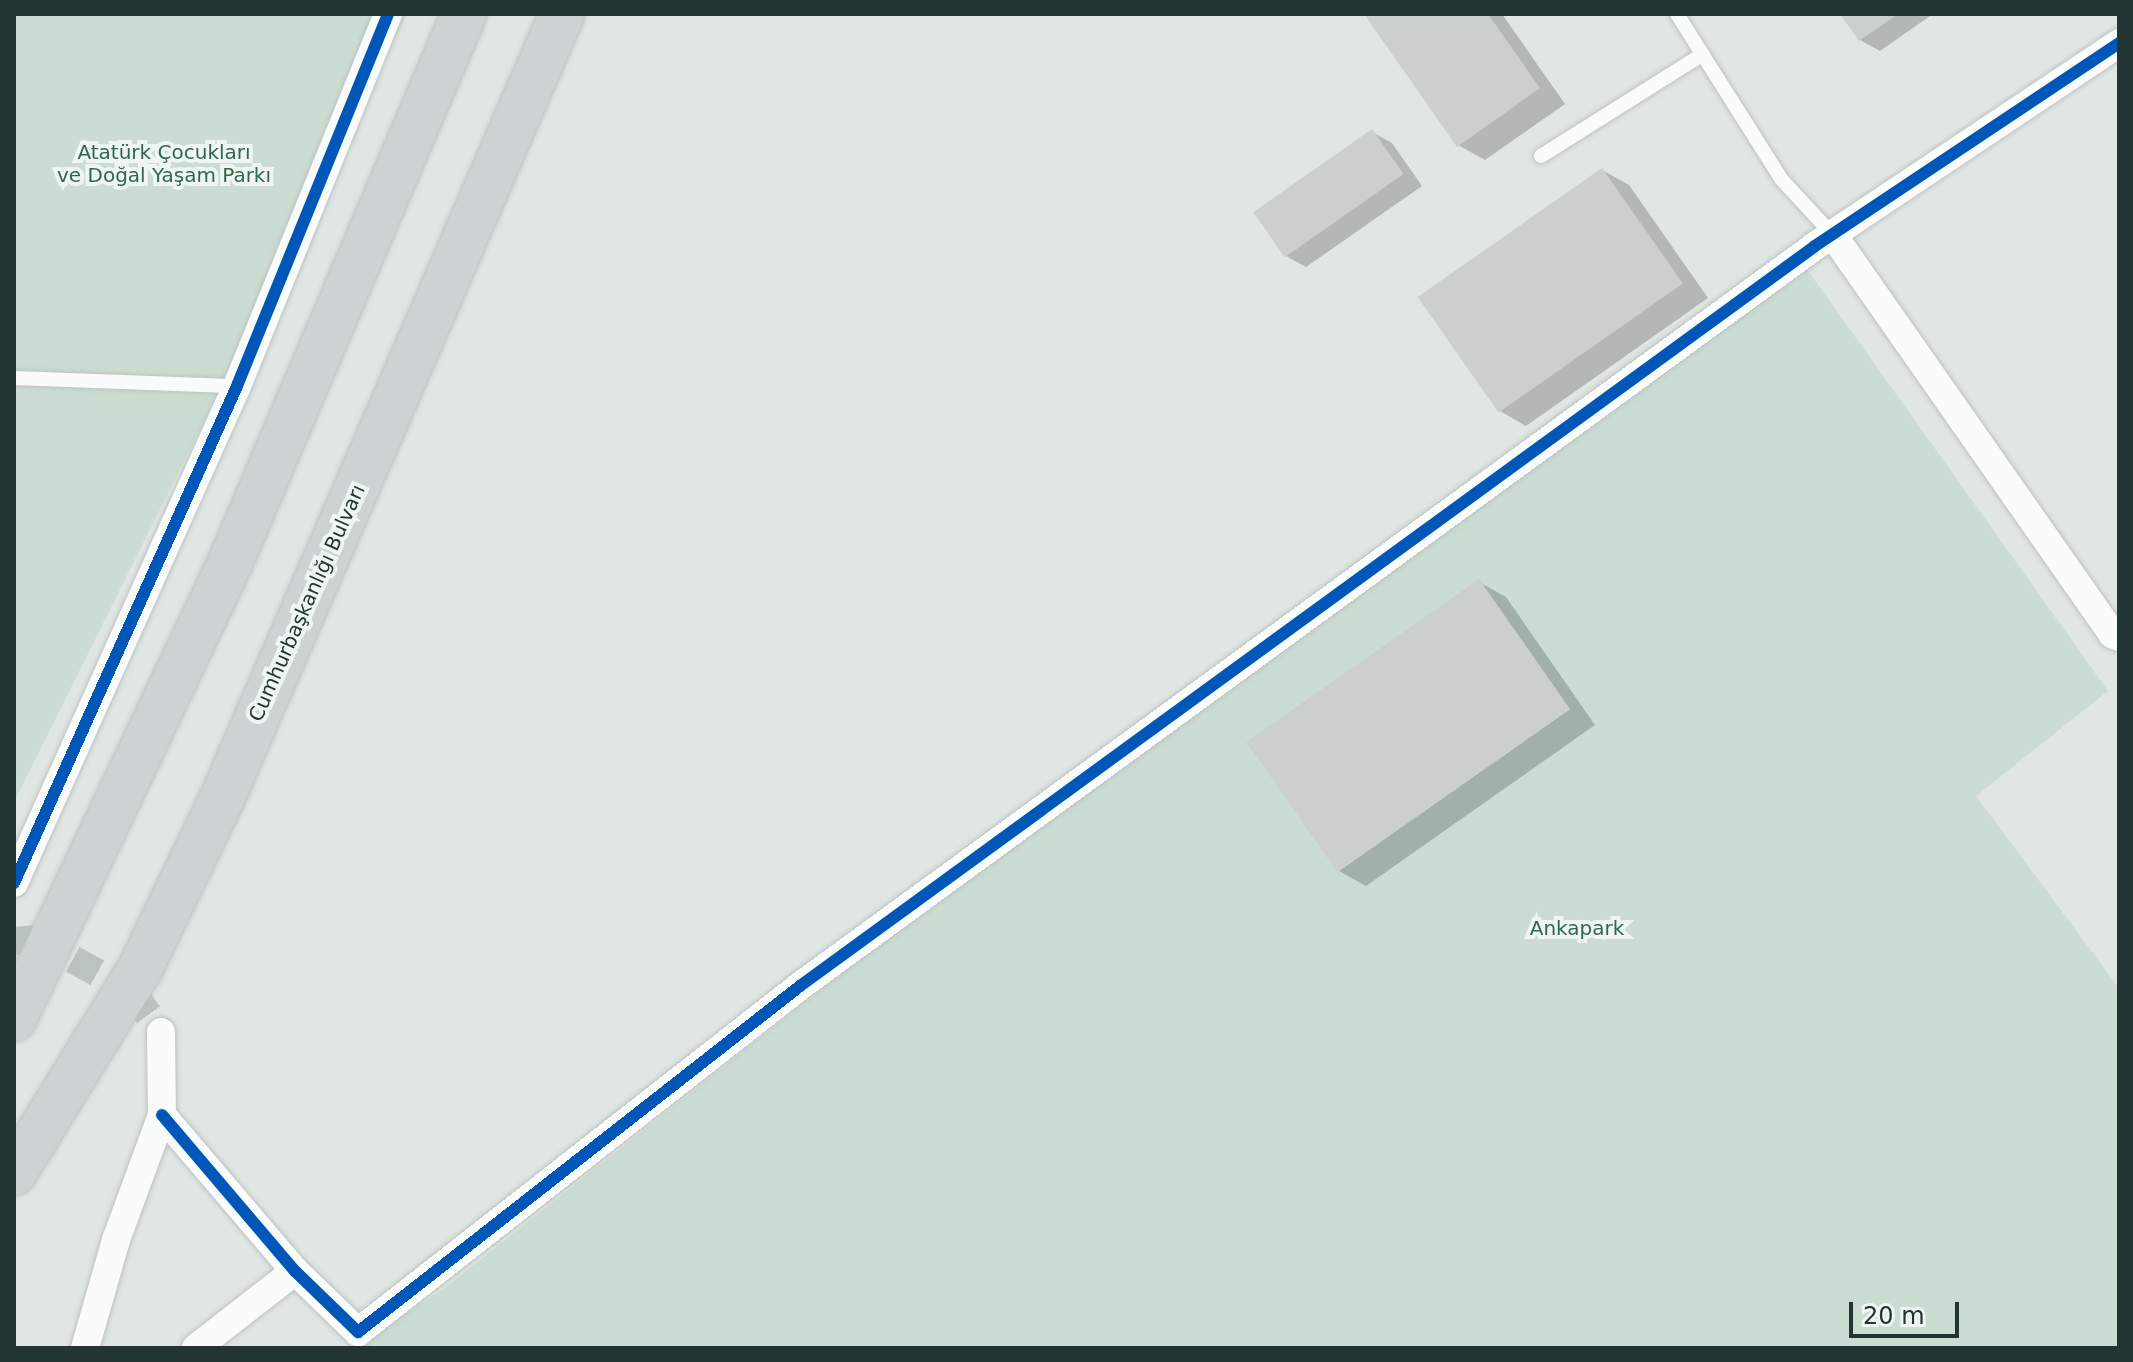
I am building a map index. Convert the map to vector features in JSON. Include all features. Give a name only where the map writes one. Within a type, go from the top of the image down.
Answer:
[{"type":"main road","points":[[14,1019],[230,563],[464,14]]},
{"type":"main road","name":"Cumhurbaşkanlığı Bulvarı","points":[[14,1173],[140,969],[221,801],[562,14]]},
{"type":"street","points":[[14,883],[237,386],[388,14]]},
{"type":"street","points":[[162,1115],[295,1271],[358,1332],[800,986],[1833,235],[2119,43]]},
{"type":"street","points":[[1833,235],[2112,634],[2119,637]]},
{"type":"street","points":[[85,1348],[116,1240],[162,1115],[161,1032]]},
{"type":"street","points":[[196,1348],[295,1271]]},
{"type":"lane","points":[[1677,14],[1782,180],[1833,235]]},
{"type":"lane","points":[[1541,156],[1703,54]]},
{"type":"lane","points":[[14,378],[237,386]]},
{"type":"green space","name":"Atatürk Çocukları ve Doğal Yaşam Parkı","points":[[14,14],[407,14],[14,802]]},
{"type":"green space","name":"Ankapark","points":[[1791,247],[2108,691],[1976,796],[2119,988],[2119,1348],[353,1348],[441,1291],[1312,600]]},
{"type":"building","points":[[1364,14],[1488,14],[1540,88],[1457,147]]},
{"type":"building","points":[[1840,14],[1898,14],[1859,41]]},
{"type":"building","points":[[1372,129],[1404,174],[1285,257],[1253,212]]},
{"type":"building","points":[[1602,168],[1683,284],[1499,413],[1418,297]]},
{"type":"building","points":[[1479,579],[1570,709],[1338,872],[1246,742]]},
{"type":"tunnel","points":[[14,941],[36,939],[132,992],[161,1032]]},
{"type":"cycle path","points":[[14,883],[237,386],[388,14]]},
{"type":"cycle path","points":[[162,1115],[295,1271],[358,1332],[800,986],[1815,246],[2119,43]]}]
